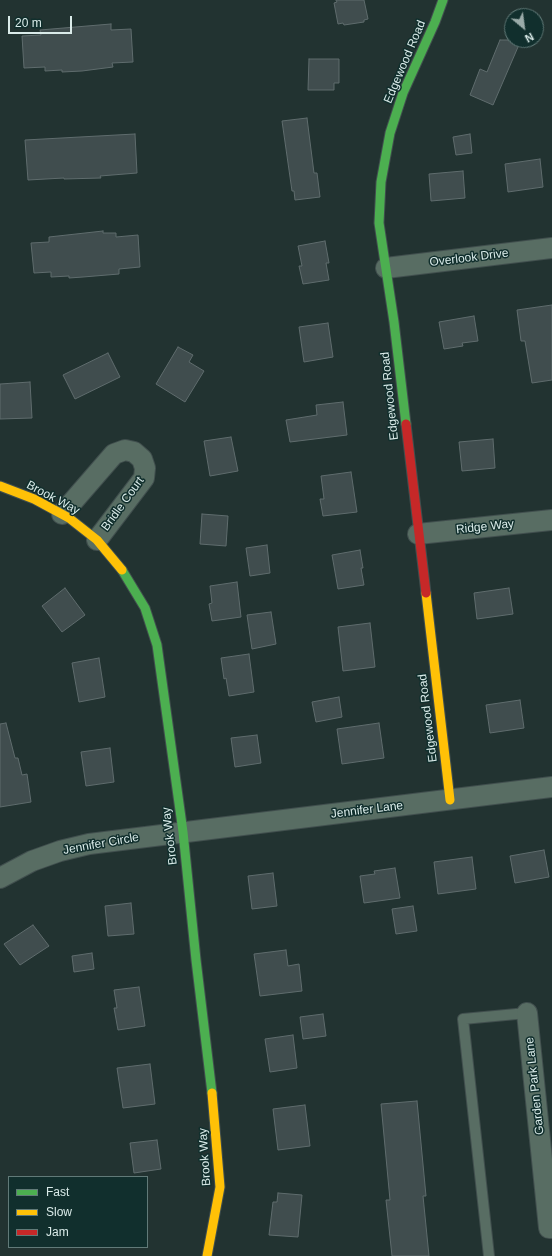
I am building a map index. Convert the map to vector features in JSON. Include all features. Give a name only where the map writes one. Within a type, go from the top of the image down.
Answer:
[{"type":"street","name":"Edgewood Road","points":[[443,0],[435,22],[403,93],[390,133],[381,182],[379,224],[394,322],[450,800]]},
{"type":"street","name":"Overlook Drive","points":[[386,268],[552,248]]},
{"type":"street","name":"Bridle Court","points":[[62,514],[114,454],[125,450],[134,452],[142,459],[145,468],[144,478],[97,540]]},
{"type":"street","name":"Brook Way","points":[[0,486],[34,499],[62,514],[97,540],[125,574],[145,608],[157,645],[183,832],[196,960],[210,1061],[220,1187],[207,1256]]},
{"type":"street","name":"Ridge Way","points":[[418,534],[552,520]]},
{"type":"street","name":"Jennifer Lane","points":[[183,832],[552,787]]},
{"type":"street","name":"Jennifer Circle","points":[[0,878],[32,861],[60,850],[89,844],[183,832]]},
{"type":"street","name":"Garden Park Lane","points":[[527,1013],[550,1228],[552,1228]]},
{"type":"lane","points":[[489,1256],[463,1020],[527,1013]]},
{"type":"building","points":[[336,0],[364,0],[368,19],[364,20],[364,22],[344,25],[343,23],[338,24],[334,3],[337,2]]},
{"type":"building","points":[[111,24],[111,30],[131,29],[133,62],[112,63],[113,67],[82,71],[45,71],[45,67],[24,68],[22,36],[41,35],[40,30]]},
{"type":"building","points":[[500,40],[504,40],[504,48],[518,48],[493,105],[470,95],[480,69],[487,72]]},
{"type":"building","points":[[309,59],[339,59],[339,83],[334,83],[334,90],[308,90]]},
{"type":"building","points":[[307,118],[314,173],[317,173],[320,197],[295,200],[294,191],[292,191],[282,121]]},
{"type":"building","points":[[135,134],[137,173],[100,176],[101,178],[28,180],[25,140]]},
{"type":"building","points":[[470,134],[472,153],[456,155],[453,137]]},
{"type":"building","points":[[540,159],[543,187],[508,192],[505,164]]},
{"type":"building","points":[[463,171],[465,198],[431,201],[429,174]]},
{"type":"building","points":[[103,231],[103,233],[116,233],[116,237],[138,235],[140,267],[119,269],[119,274],[69,278],[69,276],[51,277],[51,272],[34,273],[31,243],[49,242],[49,237]]},
{"type":"building","points":[[325,241],[329,263],[326,263],[329,280],[303,284],[299,266],[302,266],[298,246]]},
{"type":"building","points":[[552,305],[552,380],[532,383],[525,341],[521,341],[517,310]]},
{"type":"building","points":[[474,316],[478,341],[462,343],[463,346],[444,349],[439,322]]},
{"type":"building","points":[[328,323],[333,357],[304,362],[299,327]]},
{"type":"building","points":[[178,347],[193,355],[189,362],[204,371],[185,402],[156,384]]},
{"type":"building","points":[[108,353],[120,377],[75,399],[63,375]]},
{"type":"building","points":[[30,382],[32,418],[0,419],[0,384]]},
{"type":"building","points":[[343,402],[347,435],[290,442],[286,420],[317,415],[316,405]]},
{"type":"building","points":[[231,437],[238,471],[210,476],[204,441]]},
{"type":"building","points":[[493,439],[495,468],[462,471],[459,442]]},
{"type":"building","points":[[351,472],[357,512],[323,516],[320,499],[324,499],[321,476]]},
{"type":"building","points":[[202,514],[228,516],[226,546],[200,544]]},
{"type":"building","points":[[267,545],[270,573],[250,576],[246,548]]},
{"type":"building","points":[[360,550],[364,585],[338,589],[332,555]]},
{"type":"building","points":[[237,582],[241,617],[212,621],[209,604],[212,603],[210,586]]},
{"type":"building","points":[[65,588],[85,615],[62,632],[42,606]]},
{"type":"building","points":[[509,588],[513,614],[477,619],[474,593]]},
{"type":"building","points":[[271,612],[276,644],[252,649],[247,615]]},
{"type":"building","points":[[370,623],[375,667],[343,671],[338,627]]},
{"type":"building","points":[[249,654],[254,692],[229,696],[226,678],[224,679],[221,658]]},
{"type":"building","points":[[99,658],[105,697],[79,702],[72,663]]},
{"type":"building","points":[[339,697],[342,717],[316,722],[312,702]]},
{"type":"building","points":[[520,700],[524,728],[490,733],[486,705]]},
{"type":"building","points":[[6,723],[15,758],[18,758],[22,775],[27,774],[31,802],[0,807],[0,724]]},
{"type":"building","points":[[379,723],[384,758],[342,764],[337,729]]},
{"type":"building","points":[[257,735],[261,763],[235,767],[231,738]]},
{"type":"building","points":[[110,748],[114,782],[86,786],[81,752]]},
{"type":"building","points":[[544,850],[549,877],[515,883],[510,856]]},
{"type":"building","points":[[472,857],[476,889],[438,894],[434,862]]},
{"type":"building","points":[[395,868],[400,898],[364,903],[360,876],[375,874],[374,871]]},
{"type":"building","points":[[273,873],[277,906],[252,909],[248,876]]},
{"type":"building","points":[[131,903],[134,934],[108,936],[105,906]]},
{"type":"building","points":[[413,906],[417,931],[396,934],[392,909]]},
{"type":"building","points":[[33,925],[49,946],[20,965],[4,944]]},
{"type":"building","points":[[286,950],[288,966],[299,964],[302,991],[260,996],[254,954]]},
{"type":"building","points":[[92,953],[94,969],[74,972],[72,956]]},
{"type":"building","points":[[139,987],[145,1026],[118,1030],[114,1008],[117,1008],[114,990]]},
{"type":"building","points":[[323,1014],[326,1036],[303,1039],[300,1017]]},
{"type":"building","points":[[293,1035],[297,1068],[270,1072],[265,1039]]},
{"type":"building","points":[[150,1064],[155,1104],[123,1108],[117,1068]]},
{"type":"building","points":[[417,1101],[426,1196],[423,1196],[429,1256],[392,1256],[386,1200],[390,1200],[381,1104]]},
{"type":"building","points":[[305,1105],[310,1146],[278,1150],[273,1109]]},
{"type":"building","points":[[157,1140],[161,1169],[134,1173],[130,1143]]},
{"type":"building","points":[[278,1193],[302,1195],[298,1237],[269,1235],[273,1202],[277,1202]]},
{"type":"traffic: fast","points":[[406,424],[394,322],[379,223],[381,182],[390,133],[403,93],[435,22],[443,0]]},
{"type":"traffic: fast","points":[[122,570],[145,608],[157,645],[183,832],[196,960],[212,1093]]},
{"type":"traffic: slow","points":[[0,486],[34,499],[69,518],[97,540],[122,570]]},
{"type":"traffic: slow","points":[[426,593],[450,800]]},
{"type":"traffic: slow","points":[[207,1256],[220,1187],[212,1093]]},
{"type":"traffic: jam","points":[[406,424],[426,593]]}]
